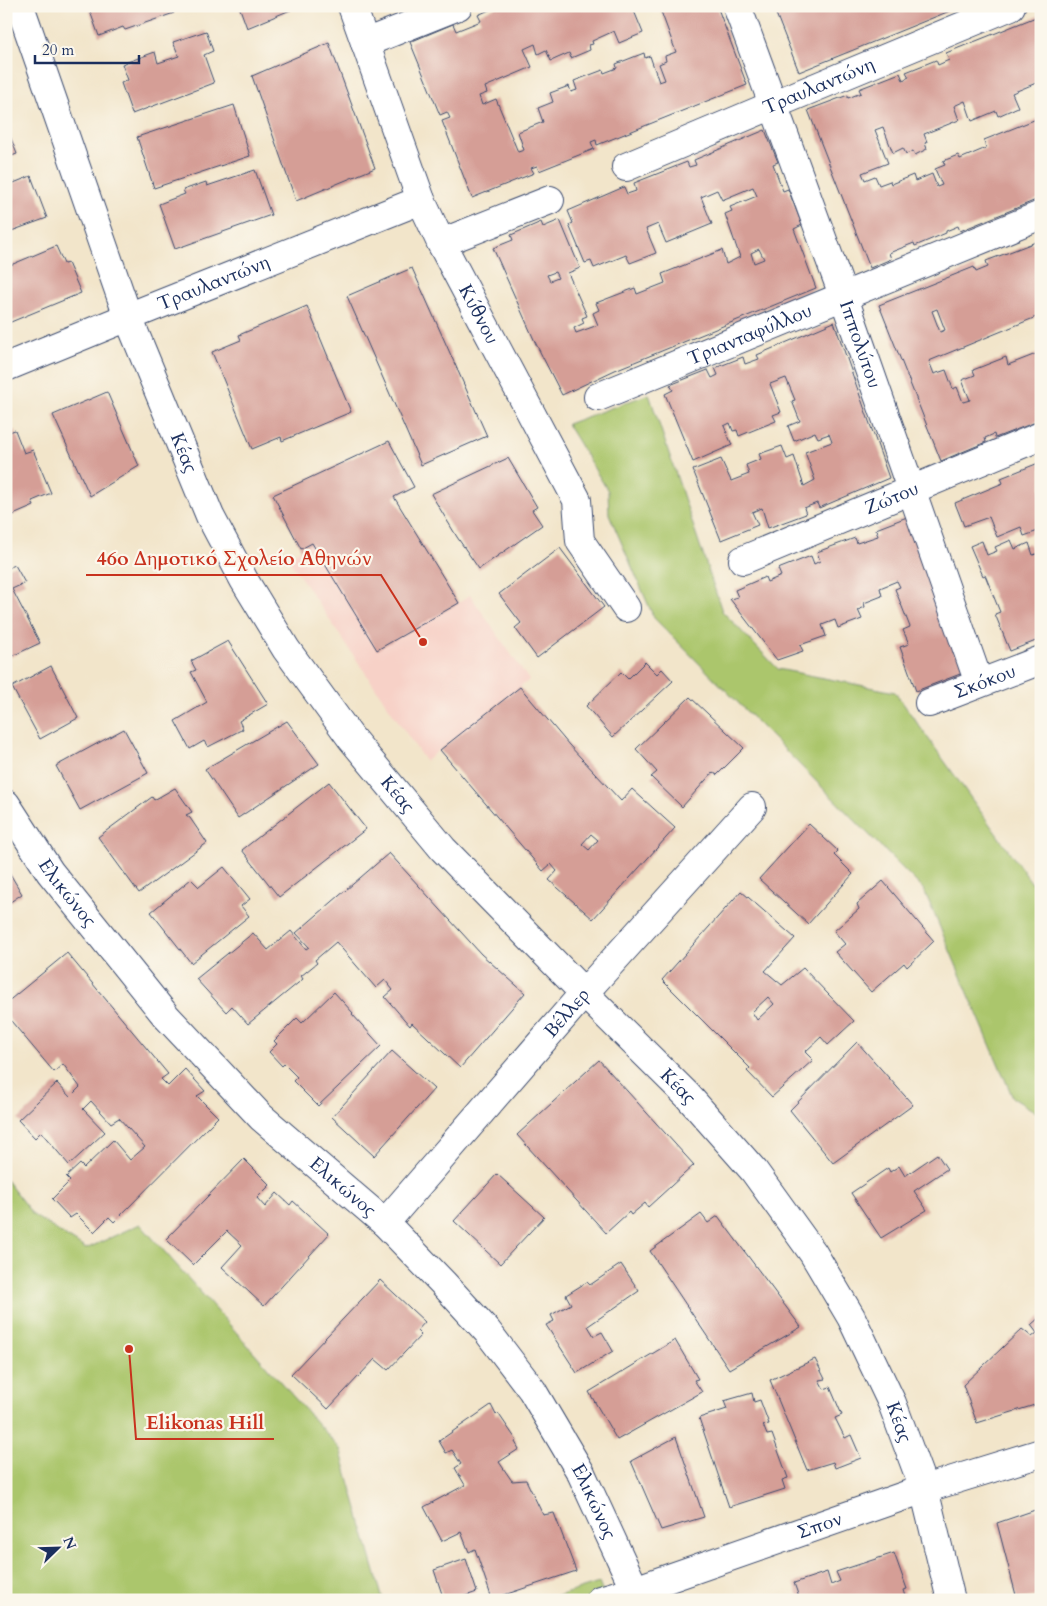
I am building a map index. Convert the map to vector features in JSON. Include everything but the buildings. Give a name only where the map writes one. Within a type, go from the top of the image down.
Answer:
[{"type":"street","name":"Κέας","points":[[20,6],[128,317],[210,516],[244,580],[286,649],[351,738],[443,849],[687,1095],[754,1171],[813,1253],[851,1317],[892,1403],[924,1489],[951,1600]]},
{"type":"street","name":"Κύθνου","points":[[352,6],[422,200],[442,243],[576,500],[580,541],[626,608]]},
{"type":"street","points":[[365,43],[458,6]]},
{"type":"street","name":"Ιππολύτου","points":[[737,6],[843,295],[979,684]]},
{"type":"street","name":"Τραυλαντώνη","points":[[626,167],[1011,6]]},
{"type":"street","name":"Τραυλαντώνη","points":[[6,367],[422,200]]},
{"type":"street","points":[[442,243],[550,200]]},
{"type":"street","name":"Τριανταφύλλου","points":[[598,397],[1041,215]]},
{"type":"street","name":"Ζώτου","points":[[743,560],[1041,436]]},
{"type":"street","name":"Σκόκου","points":[[929,703],[1041,660]]},
{"type":"street","name":"Ελικώνος","points":[[6,804],[50,872],[166,1016],[260,1116],[385,1223],[487,1331],[532,1390],[580,1473],[636,1595]]},
{"type":"street","name":"Βέλλερ","points":[[385,1223],[584,993],[752,807]]},
{"type":"street","name":"Σπον","points":[[600,1600],[636,1595],[924,1489],[1041,1453]]},
{"type":"shaded area","points":[[394,497],[459,603],[470,595],[529,680],[425,761],[287,557]]},
{"type":"green space","points":[[649,394],[722,611],[778,669],[895,692],[1041,896],[1041,1115],[1013,1098],[924,890],[654,618],[609,514],[608,491],[567,424]]},
{"type":"green space","points":[[6,1180],[33,1215],[86,1249],[140,1224],[340,1449],[383,1600],[6,1600]]},
{"type":"green space","points":[[599,1583],[606,1600],[545,1600]]},
{"type":"place","name":"46ο Δημοτικό Σχολείο Αθηνών","points":[[423,642]]},
{"type":"place","name":"Elikonas Hill","points":[[129,1349]]}]
